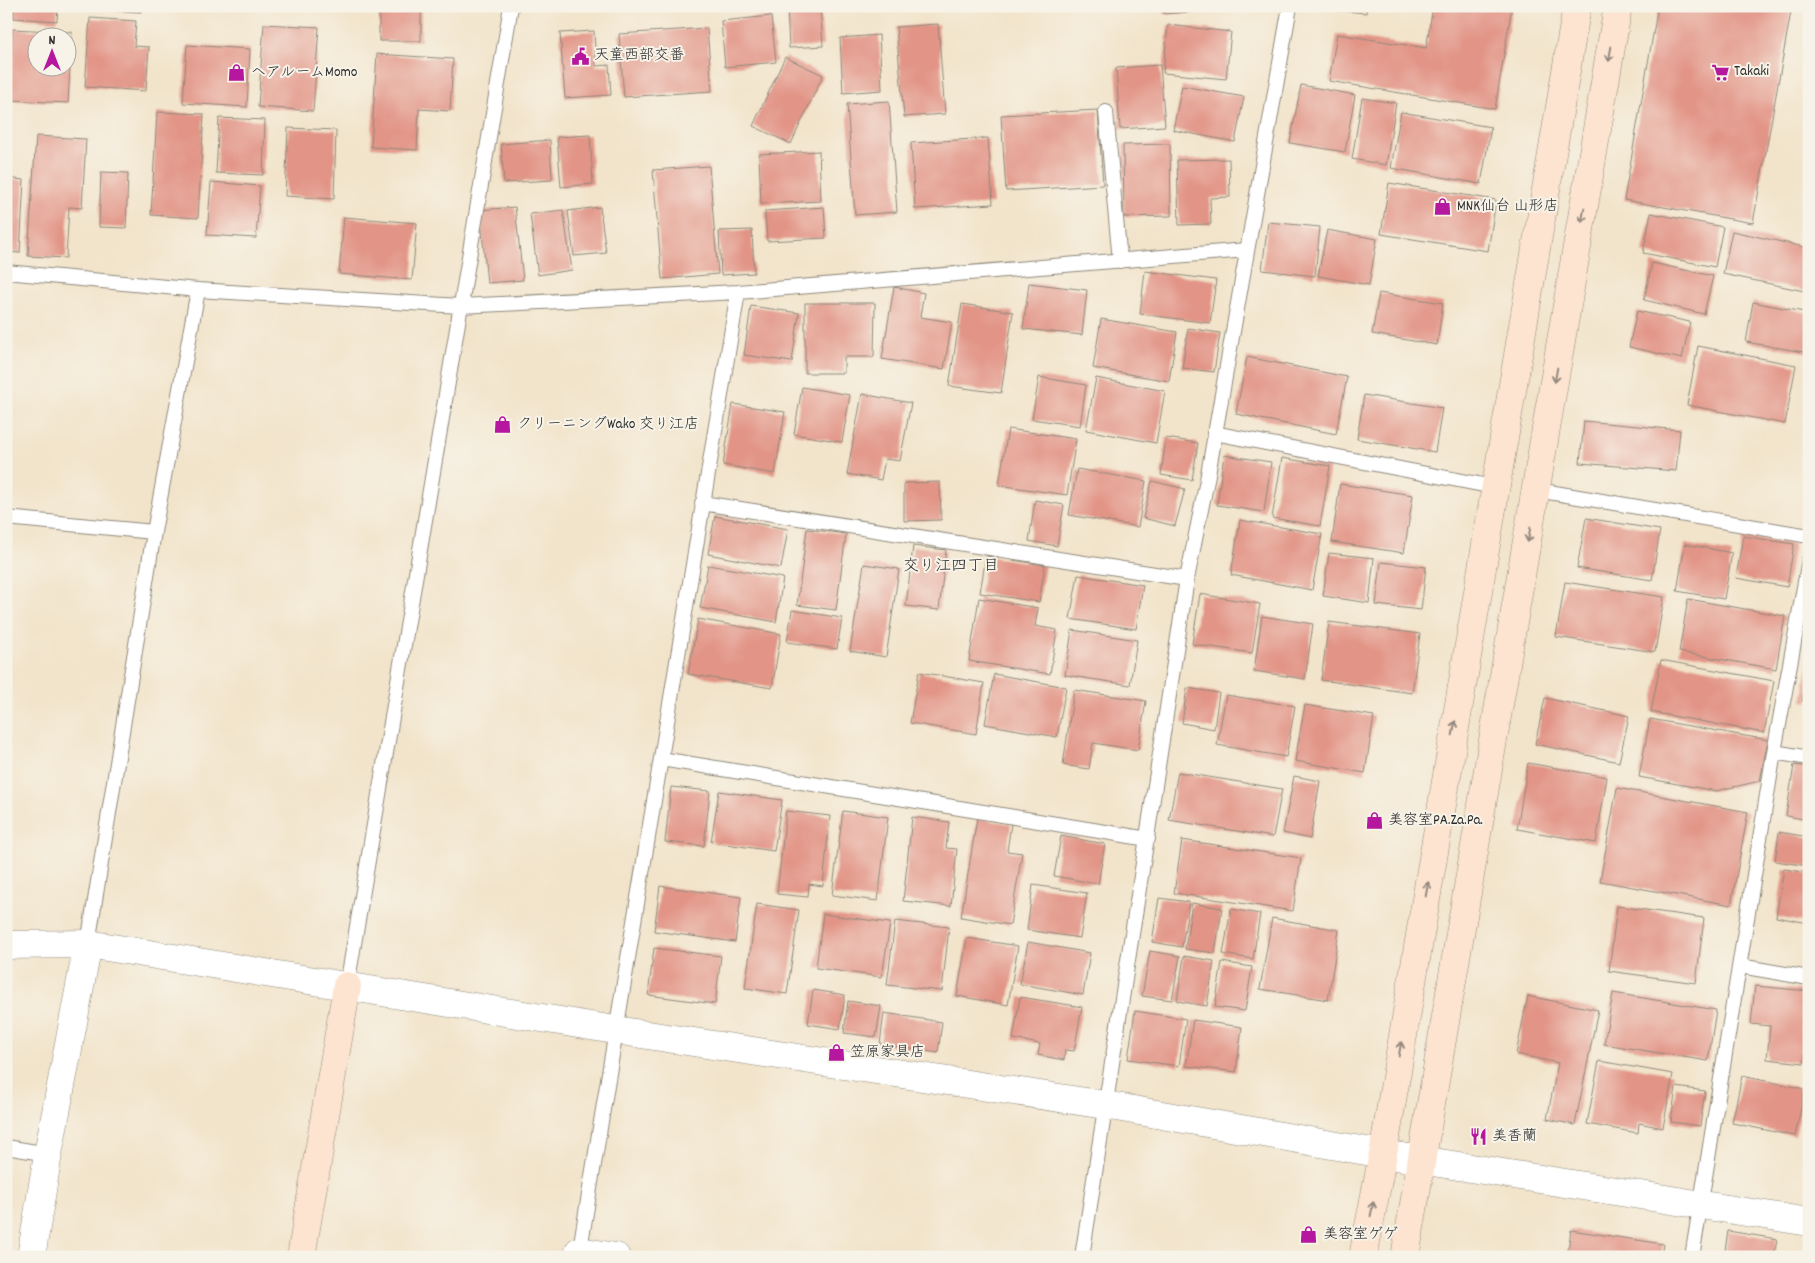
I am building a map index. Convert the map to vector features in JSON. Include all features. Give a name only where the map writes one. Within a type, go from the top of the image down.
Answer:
[{"type":"street","points":[[1363,1257],[1383,1154],[1494,487],[1577,6]]},
{"type":"street","points":[[1405,1257],[1618,6]]},
{"type":"street","points":[[6,944],[88,944],[614,1030],[1105,1105],[1383,1154],[1809,1222]]},
{"type":"street","points":[[31,1257],[48,1154],[88,944]]},
{"type":"street","points":[[301,1257],[347,986]]},
{"type":"street","points":[[579,1254],[616,1257]]},
{"type":"lane","points":[[347,986],[511,6]]},
{"type":"lane","points":[[1082,1257],[1187,580],[1290,6]]},
{"type":"lane","points":[[1106,112],[1120,261]]},
{"type":"lane","points":[[6,272],[198,290],[460,306],[738,292],[1247,250]]},
{"type":"lane","points":[[88,944],[154,532],[198,290]]},
{"type":"lane","points":[[579,1254],[614,1030],[738,292]]},
{"type":"lane","points":[[1214,434],[1494,487]]},
{"type":"lane","points":[[1537,490],[1809,536]]},
{"type":"lane","points":[[702,503],[1187,580]]},
{"type":"lane","points":[[6,518],[154,532]]},
{"type":"lane","points":[[1692,1257],[1774,752],[1809,560]]},
{"type":"lane","points":[[1774,752],[1809,758]]},
{"type":"lane","points":[[661,759],[1148,838]]},
{"type":"lane","points":[[1740,966],[1809,978]]},
{"type":"lane","points":[[6,1147],[48,1154]]},
{"type":"building","points":[[14,6],[58,6],[57,21],[13,18]]},
{"type":"building","points":[[89,6],[141,6],[141,12],[89,9]]},
{"type":"building","points":[[379,6],[421,6],[421,41],[379,41]]},
{"type":"building","points":[[787,6],[820,6],[823,46],[789,48]]},
{"type":"building","points":[[1163,6],[1217,6],[1217,10],[1164,14]]},
{"type":"building","points":[[1314,6],[1367,6],[1366,13],[1314,8]]},
{"type":"building","points":[[1433,6],[1512,6],[1495,109],[1329,81],[1337,34],[1426,48]]},
{"type":"building","points":[[1658,6],[1792,6],[1753,223],[1624,200]]},
{"type":"building","points":[[771,16],[776,62],[725,67],[721,21]]},
{"type":"building","points":[[90,18],[136,21],[134,46],[149,47],[146,91],[85,87]]},
{"type":"building","points":[[264,24],[319,27],[313,111],[258,107]]},
{"type":"building","points":[[938,24],[945,114],[904,117],[896,27]]},
{"type":"building","points":[[1168,25],[1231,32],[1226,79],[1163,73]]},
{"type":"building","points":[[707,28],[712,91],[624,97],[619,34]]},
{"type":"building","points":[[12,29],[28,30],[28,78],[69,78],[68,103],[8,100]]},
{"type":"building","points":[[594,31],[596,66],[609,65],[611,95],[565,98],[560,33]]},
{"type":"building","points":[[879,35],[882,90],[843,93],[840,38]]},
{"type":"building","points":[[187,45],[250,49],[247,107],[183,103]]},
{"type":"building","points":[[377,54],[453,59],[450,111],[419,109],[417,150],[371,147]]},
{"type":"building","points":[[785,57],[823,75],[791,144],[753,126]]},
{"type":"building","points":[[1160,65],[1165,126],[1120,129],[1116,68]]},
{"type":"building","points":[[1301,85],[1355,95],[1345,152],[1290,143]]},
{"type":"building","points":[[1182,86],[1244,97],[1235,142],[1173,130]]},
{"type":"building","points":[[1362,98],[1396,103],[1386,165],[1352,159]]},
{"type":"building","points":[[889,101],[897,212],[855,215],[847,104]]},
{"type":"building","points":[[1098,110],[1103,185],[1006,191],[1001,115]]},
{"type":"building","points":[[157,112],[204,114],[198,218],[151,215]]},
{"type":"building","points":[[1401,112],[1491,127],[1481,184],[1391,168]]},
{"type":"building","points":[[219,118],[265,120],[263,175],[216,173]]},
{"type":"building","points":[[288,128],[336,130],[334,199],[285,196]]},
{"type":"building","points":[[590,135],[593,184],[561,187],[557,137]]},
{"type":"building","points":[[36,136],[86,139],[82,208],[69,207],[66,258],[28,256]]},
{"type":"building","points":[[988,138],[993,204],[915,209],[911,143]]},
{"type":"building","points":[[550,140],[552,180],[504,183],[501,144]]},
{"type":"building","points":[[1170,144],[1171,216],[1124,217],[1123,145]]},
{"type":"building","points":[[819,151],[821,201],[761,204],[759,154]]},
{"type":"building","points":[[1229,159],[1230,197],[1210,198],[1211,224],[1179,225],[1177,160]]},
{"type":"building","points":[[709,166],[718,274],[662,279],[653,170]]},
{"type":"building","points":[[101,172],[128,173],[126,228],[99,227]]},
{"type":"building","points":[[6,178],[24,180],[20,253],[6,252]]},
{"type":"building","points":[[211,182],[260,186],[256,238],[207,235]]},
{"type":"building","points":[[1389,183],[1496,200],[1488,251],[1381,234]]},
{"type":"building","points":[[515,207],[523,280],[487,283],[480,210]]},
{"type":"building","points":[[600,207],[606,253],[574,256],[568,211]]},
{"type":"building","points":[[824,207],[826,238],[767,241],[765,211]]},
{"type":"building","points":[[563,210],[572,270],[538,275],[530,214]]},
{"type":"building","points":[[1651,213],[1723,227],[1715,267],[1643,253]]},
{"type":"building","points":[[344,217],[417,223],[412,280],[339,274]]},
{"type":"building","points":[[1268,222],[1320,227],[1315,276],[1262,270]]},
{"type":"building","points":[[752,230],[754,273],[721,275],[719,231]]},
{"type":"building","points":[[1327,230],[1377,239],[1369,285],[1318,276]]},
{"type":"building","points":[[1732,231],[1809,248],[1809,292],[1723,274]]},
{"type":"building","points":[[1652,263],[1713,276],[1704,314],[1644,300]]},
{"type":"building","points":[[1145,271],[1216,280],[1210,323],[1140,314]]},
{"type":"building","points":[[1029,283],[1087,290],[1082,335],[1023,329]]},
{"type":"building","points":[[894,287],[924,293],[920,317],[952,322],[944,369],[882,359]]},
{"type":"building","points":[[1379,293],[1443,303],[1437,345],[1372,334]]},
{"type":"building","points":[[1753,302],[1809,313],[1809,353],[1746,342]]},
{"type":"building","points":[[805,303],[875,303],[874,357],[844,357],[844,373],[805,373]]},
{"type":"building","points":[[962,304],[1013,312],[1001,393],[949,386]]},
{"type":"building","points":[[751,306],[799,313],[792,362],[744,355]]},
{"type":"building","points":[[1637,311],[1690,322],[1682,359],[1629,347]]},
{"type":"building","points":[[1101,319],[1177,332],[1169,381],[1093,368]]},
{"type":"building","points":[[1188,328],[1220,333],[1214,372],[1182,368]]},
{"type":"building","points":[[1698,346],[1796,365],[1785,424],[1687,405]]},
{"type":"building","points":[[1247,357],[1347,377],[1336,434],[1236,414]]},
{"type":"building","points":[[1039,377],[1086,385],[1080,426],[1032,419]]},
{"type":"building","points":[[1096,378],[1165,391],[1156,443],[1086,430]]},
{"type":"building","points":[[802,387],[850,395],[842,442],[794,434]]},
{"type":"building","points":[[862,394],[911,403],[900,461],[885,459],[881,480],[847,474]]},
{"type":"building","points":[[1364,395],[1442,408],[1435,452],[1357,439]]},
{"type":"building","points":[[733,404],[785,412],[775,474],[723,465]]},
{"type":"building","points":[[1584,421],[1680,430],[1676,471],[1580,463]]},
{"type":"building","points":[[1008,429],[1076,439],[1067,495],[999,485]]},
{"type":"building","points":[[1166,438],[1198,443],[1192,480],[1161,475]]},
{"type":"building","points":[[1224,455],[1271,462],[1264,512],[1217,505]]},
{"type":"building","points":[[1282,458],[1330,466],[1320,526],[1272,518]]},
{"type":"building","points":[[1077,469],[1146,481],[1138,527],[1069,515]]},
{"type":"building","points":[[1152,481],[1185,489],[1175,526],[1143,518]]},
{"type":"building","points":[[940,482],[941,520],[904,521],[904,483]]},
{"type":"building","points":[[1340,484],[1413,495],[1404,553],[1332,542]]},
{"type":"building","points":[[1035,500],[1064,505],[1057,546],[1029,541]]},
{"type":"building","points":[[715,516],[788,529],[781,568],[708,554]]},
{"type":"building","points":[[1586,518],[1660,530],[1652,580],[1577,568]]},
{"type":"building","points":[[1240,520],[1322,534],[1312,590],[1231,575]]},
{"type":"building","points":[[807,529],[846,534],[836,610],[797,605]]},
{"type":"building","points":[[1743,536],[1794,544],[1787,587],[1736,578]]},
{"type":"building","points":[[1685,544],[1732,553],[1724,599],[1677,591]]},
{"type":"building","points":[[913,546],[946,550],[939,610],[906,606]]},
{"type":"building","points":[[1329,553],[1374,558],[1369,603],[1323,596]]},
{"type":"building","points":[[986,556],[1045,565],[1039,602],[980,593]]},
{"type":"building","points":[[1381,562],[1426,567],[1421,610],[1376,605]]},
{"type":"building","points":[[864,564],[899,569],[886,657],[850,651]]},
{"type":"building","points":[[708,565],[783,578],[776,622],[700,608]]},
{"type":"building","points":[[1078,575],[1143,585],[1136,629],[1070,619]]},
{"type":"building","points":[[1565,582],[1664,597],[1655,652],[1556,637]]},
{"type":"building","points":[[1200,594],[1260,604],[1252,653],[1192,644]]},
{"type":"building","points":[[979,598],[1038,608],[1035,626],[1057,630],[1050,674],[969,661]]},
{"type":"building","points":[[1688,599],[1785,616],[1776,669],[1679,652]]},
{"type":"building","points":[[792,610],[842,618],[837,649],[787,642]]},
{"type":"building","points":[[1262,616],[1313,624],[1305,679],[1254,671]]},
{"type":"building","points":[[698,619],[781,634],[772,688],[688,674]]},
{"type":"building","points":[[1329,622],[1420,634],[1412,693],[1321,680]]},
{"type":"building","points":[[1072,630],[1137,640],[1130,685],[1065,675]]},
{"type":"building","points":[[1661,660],[1774,681],[1764,733],[1651,712]]},
{"type":"building","points":[[1809,666],[1809,702],[1802,701]]},
{"type":"building","points":[[919,672],[984,683],[976,734],[910,723]]},
{"type":"building","points":[[994,674],[1066,687],[1057,737],[985,724]]},
{"type":"building","points":[[1187,688],[1219,693],[1214,729],[1182,723]]},
{"type":"building","points":[[1074,690],[1146,701],[1138,750],[1093,743],[1089,769],[1063,765]]},
{"type":"building","points":[[1226,695],[1295,706],[1286,757],[1217,745]]},
{"type":"building","points":[[1545,698],[1629,716],[1619,762],[1535,744]]},
{"type":"building","points":[[1305,705],[1374,716],[1365,773],[1295,761]]},
{"type":"building","points":[[1650,719],[1768,740],[1760,781],[1716,791],[1639,777]]},
{"type":"building","points":[[1528,763],[1607,777],[1596,843],[1517,829]]},
{"type":"building","points":[[1794,765],[1809,767],[1809,820],[1786,816]]},
{"type":"building","points":[[1178,772],[1282,789],[1273,837],[1169,820]]},
{"type":"building","points":[[1294,776],[1320,781],[1310,839],[1283,833]]},
{"type":"building","points":[[671,787],[710,791],[704,846],[665,842]]},
{"type":"building","points":[[1617,788],[1748,812],[1731,905],[1600,881]]},
{"type":"building","points":[[719,791],[782,800],[774,851],[711,842]]},
{"type":"building","points":[[786,811],[830,816],[823,886],[809,884],[808,897],[777,894]]},
{"type":"building","points":[[843,811],[888,817],[878,901],[832,895]]},
{"type":"building","points":[[912,817],[949,822],[946,848],[957,849],[951,906],[903,901]]},
{"type":"building","points":[[977,818],[1011,824],[1007,851],[1022,853],[1010,925],[961,917]]},
{"type":"building","points":[[1779,832],[1809,837],[1809,866],[1775,861]]},
{"type":"building","points":[[1061,836],[1105,844],[1098,884],[1054,876]]},
{"type":"building","points":[[1182,840],[1301,858],[1293,911],[1174,893]]},
{"type":"building","points":[[1784,869],[1809,873],[1809,923],[1776,917]]},
{"type":"building","points":[[1033,885],[1087,893],[1080,938],[1027,930]]},
{"type":"building","points":[[660,886],[741,897],[735,942],[654,931]]},
{"type":"building","points":[[1159,898],[1189,902],[1182,947],[1152,942]]},
{"type":"building","points":[[1192,903],[1222,908],[1215,953],[1185,949]]},
{"type":"building","points":[[757,904],[799,910],[787,994],[745,988]]},
{"type":"building","points":[[1617,906],[1704,918],[1696,983],[1609,971]]},
{"type":"building","points":[[1231,909],[1260,914],[1253,959],[1223,954]]},
{"type":"building","points":[[823,914],[890,923],[882,977],[816,968]]},
{"type":"building","points":[[1272,918],[1339,930],[1328,1000],[1260,989]]},
{"type":"building","points":[[895,921],[949,927],[942,991],[887,985]]},
{"type":"building","points":[[967,938],[1018,946],[1008,1005],[957,996]]},
{"type":"building","points":[[1028,942],[1090,953],[1083,995],[1020,984]]},
{"type":"building","points":[[654,948],[721,956],[715,1004],[648,995]]},
{"type":"building","points":[[1150,951],[1180,956],[1172,1000],[1142,996]]},
{"type":"building","points":[[1184,956],[1214,961],[1207,1006],[1177,1001]]},
{"type":"building","points":[[1222,962],[1252,967],[1245,1011],[1215,1007]]},
{"type":"building","points":[[1755,986],[1809,991],[1809,1021],[1804,1063],[1767,1059],[1770,1026],[1751,1024]]},
{"type":"building","points":[[813,990],[845,995],[840,1029],[808,1024]]},
{"type":"building","points":[[1613,993],[1716,1010],[1708,1061],[1604,1044]]},
{"type":"building","points":[[1528,996],[1598,1010],[1575,1125],[1547,1119],[1558,1063],[1516,1054]]},
{"type":"building","points":[[1020,997],[1082,1007],[1074,1051],[1065,1050],[1064,1060],[1038,1055],[1040,1044],[1013,1039]]},
{"type":"building","points":[[848,1001],[881,1006],[876,1037],[844,1033]]},
{"type":"building","points":[[1135,1011],[1186,1019],[1179,1066],[1128,1059]]},
{"type":"building","points":[[884,1013],[942,1022],[938,1053],[880,1044]]},
{"type":"building","points":[[1193,1020],[1242,1027],[1236,1072],[1186,1066]]},
{"type":"building","points":[[1599,1061],[1673,1074],[1663,1128],[1639,1123],[1638,1133],[1587,1124]]},
{"type":"building","points":[[1742,1076],[1805,1089],[1795,1136],[1732,1123]]},
{"type":"building","points":[[1676,1087],[1705,1091],[1700,1126],[1671,1122]]},
{"type":"building","points":[[1571,1230],[1663,1244],[1661,1257],[1567,1257]]},
{"type":"building","points":[[1728,1231],[1777,1239],[1774,1257],[1724,1257]]},
{"type":"place","name":"天童西部交番","points":[[580,56]]},
{"type":"place","name":"Takaki","points":[[1720,72]]},
{"type":"place","name":"ヘアルームMomo","points":[[237,73]]},
{"type":"place","name":"MNK仙台 山形店","points":[[1443,207]]},
{"type":"place","name":"クリーニングWako 交り江店","points":[[503,425]]},
{"type":"place","name":"美容室PA.Za.Pa.","points":[[1374,821]]},
{"type":"place","name":"笠原家具店","points":[[836,1053]]},
{"type":"place","name":"美香蘭","points":[[1478,1137]]},
{"type":"place","name":"美容室ゲゲ","points":[[1309,1235]]},
{"type":"district","name":"交り江四丁目","points":[[951,566]]}]
